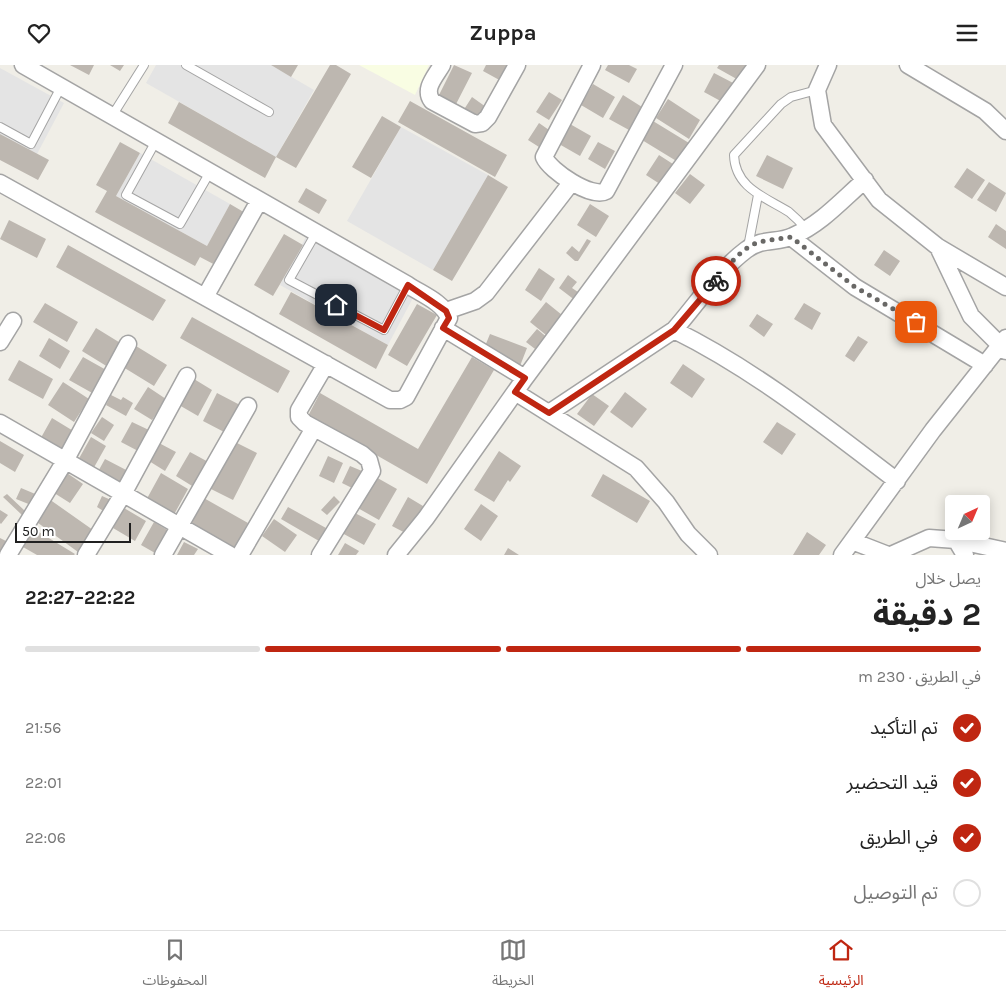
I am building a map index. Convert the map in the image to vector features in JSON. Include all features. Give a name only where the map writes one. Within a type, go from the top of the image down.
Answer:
[{"type":"street","points":[[0,183],[390,400],[400,400],[406,397],[449,318],[446,311],[408,285],[22,65]]},
{"type":"street","points":[[442,65],[427,91],[428,96],[432,101],[475,124],[482,123],[488,117],[517,65]]},
{"type":"street","points":[[592,65],[544,157],[546,163],[571,183],[600,193],[606,191],[674,65]]},
{"type":"street","points":[[396,555],[426,517],[525,378],[757,65]]},
{"type":"street","points":[[828,65],[817,89],[823,125],[879,200],[938,247],[1006,287]]},
{"type":"street","points":[[908,65],[979,107],[1006,131]]},
{"type":"street","points":[[549,413],[674,330],[732,261],[747,249],[762,241],[791,237],[815,224],[865,180]]},
{"type":"street","points":[[446,311],[475,301],[486,293],[571,183]]},
{"type":"street","points":[[205,297],[259,201]]},
{"type":"street","points":[[791,237],[855,287],[985,365]]},
{"type":"street","points":[[842,555],[933,430],[985,365],[1004,345],[971,316],[938,247]]},
{"type":"street","points":[[0,341],[13,321]]},
{"type":"street","points":[[443,328],[525,378]]},
{"type":"street","points":[[674,330],[710,347],[796,405],[897,481]]},
{"type":"street","points":[[8,555],[65,461],[128,344]]},
{"type":"street","points":[[320,555],[372,471],[369,460],[362,454],[314,428],[299,417],[299,410],[326,364]]},
{"type":"street","points":[[86,555],[123,494],[187,376]]},
{"type":"street","points":[[515,392],[636,468],[666,502],[688,534],[708,555]]},
{"type":"street","points":[[164,555],[248,406]]},
{"type":"street","points":[[1,427],[65,461],[230,555]]},
{"type":"street","points":[[240,555],[314,428]]},
{"type":"street","points":[[852,541],[889,555],[929,538],[945,539]]},
{"type":"street","points":[[956,540],[1006,551]]},
{"type":"street","points":[[956,540],[965,555]]},
{"type":"lane","points":[[112,116],[144,65]]},
{"type":"lane","points":[[186,65],[269,112]]},
{"type":"lane","points":[[0,127],[31,144],[61,87]]},
{"type":"lane","points":[[806,229],[790,213],[758,195],[743,182],[734,166],[734,155],[781,105],[791,97],[817,89]]},
{"type":"lane","points":[[156,141],[126,195],[180,224],[210,172]]},
{"type":"lane","points":[[747,249],[758,195]]},
{"type":"lane","points":[[316,233],[289,280],[384,330],[408,285]]},
{"type":"shaded area","points":[[156,65],[271,65],[314,90],[276,157],[146,83]]},
{"type":"shaded area","points":[[359,65],[429,65],[415,95]]},
{"type":"shaded area","points":[[0,68],[64,103],[37,154],[0,134]]},
{"type":"shaded area","points":[[401,127],[488,175],[433,270],[347,221]]},
{"type":"shaded area","points":[[140,153],[230,204],[207,246],[116,196]]},
{"type":"shaded area","points":[[307,235],[415,294],[388,345],[280,285]]},
{"type":"building","points":[[70,65],[94,65],[89,75]]},
{"type":"building","points":[[110,65],[124,65],[120,71]]},
{"type":"building","points":[[271,65],[298,65],[291,77]]},
{"type":"building","points":[[330,65],[336,65],[351,74],[296,168],[276,157]]},
{"type":"building","points":[[454,65],[472,73],[454,108],[437,99]]},
{"type":"building","points":[[486,65],[513,65],[503,82],[483,71]]},
{"type":"building","points":[[608,65],[629,65],[637,69],[629,83],[605,70]]},
{"type":"building","points":[[719,65],[752,65],[742,82],[717,68]]},
{"type":"building","points":[[714,73],[737,85],[726,104],[704,92]]},
{"type":"building","points":[[593,84],[615,97],[603,118],[581,105]]},
{"type":"building","points":[[549,92],[562,100],[549,120],[536,112]]},
{"type":"building","points":[[623,95],[642,107],[629,130],[609,119]]},
{"type":"building","points":[[472,97],[486,107],[477,121],[463,111]]},
{"type":"building","points":[[668,99],[700,120],[689,139],[656,118]]},
{"type":"building","points":[[410,101],[507,155],[495,177],[398,122]]},
{"type":"building","points":[[179,102],[276,157],[265,178],[168,123]]},
{"type":"building","points":[[382,116],[401,127],[371,178],[352,167]]},
{"type":"building","points":[[653,121],[689,143],[678,162],[642,140]]},
{"type":"building","points":[[539,123],[549,130],[539,147],[528,140]]},
{"type":"building","points":[[570,124],[591,136],[580,156],[559,144]]},
{"type":"building","points":[[0,134],[49,160],[38,180],[0,160]]},
{"type":"building","points":[[120,142],[140,153],[116,196],[207,246],[230,204],[247,214],[219,267],[200,257],[195,266],[95,212],[107,191],[96,185]]},
{"type":"building","points":[[598,142],[615,151],[605,169],[588,159]]},
{"type":"building","points":[[659,155],[676,166],[663,186],[646,175]]},
{"type":"building","points":[[767,155],[793,168],[783,189],[756,176]]},
{"type":"building","points":[[967,168],[985,180],[972,199],[954,187]]},
{"type":"building","points":[[690,174],[705,185],[690,204],[675,193]]},
{"type":"building","points":[[488,175],[508,187],[452,281],[433,270]]},
{"type":"building","points":[[989,182],[1006,193],[996,212],[977,200]]},
{"type":"building","points":[[306,188],[327,200],[319,214],[298,202]]},
{"type":"building","points":[[590,204],[609,216],[596,237],[577,225]]},
{"type":"building","points":[[9,220],[46,239],[37,258],[0,239]]},
{"type":"building","points":[[996,224],[1006,231],[1006,249],[988,237]]},
{"type":"building","points":[[284,234],[303,245],[273,296],[254,285]]},
{"type":"building","points":[[587,239],[591,241],[578,261],[575,261],[566,253],[572,246],[579,252]]},
{"type":"building","points":[[68,245],[166,300],[153,321],[56,267]]},
{"type":"building","points":[[884,250],[900,261],[890,276],[874,265]]},
{"type":"building","points":[[539,268],[555,279],[541,301],[525,290]]},
{"type":"building","points":[[568,275],[577,282],[572,288],[581,294],[576,301],[559,288]]},
{"type":"building","points":[[291,292],[388,345],[376,369],[279,314]]},
{"type":"building","points":[[546,302],[562,315],[546,335],[530,322]]},
{"type":"building","points":[[45,303],[78,322],[67,342],[33,322]]},
{"type":"building","points":[[804,303],[821,313],[812,330],[794,319]]},
{"type":"building","points":[[417,304],[437,315],[407,366],[388,355]]},
{"type":"building","points":[[757,314],[773,324],[764,337],[749,326]]},
{"type":"building","points":[[192,317],[290,371],[278,393],[180,338]]},
{"type":"building","points":[[96,328],[122,344],[108,367],[82,351]]},
{"type":"building","points":[[537,329],[549,339],[539,352],[526,342]]},
{"type":"building","points":[[490,334],[527,348],[520,366],[483,351]]},
{"type":"building","points":[[858,336],[868,342],[854,362],[845,356]]},
{"type":"building","points":[[49,338],[70,351],[60,369],[39,356]]},
{"type":"building","points":[[136,346],[167,365],[154,386],[123,367]]},
{"type":"building","points":[[83,357],[108,371],[94,394],[69,380]]},
{"type":"building","points":[[472,357],[494,370],[427,484],[308,416],[320,393],[418,449]]},
{"type":"building","points":[[19,360],[53,379],[43,399],[8,380]]},
{"type":"building","points":[[683,364],[705,379],[692,398],[670,383]]},
{"type":"building","points":[[194,379],[212,390],[198,416],[179,405]]},
{"type":"building","points":[[63,382],[89,399],[74,422],[48,405]]},
{"type":"building","points":[[148,387],[166,399],[152,420],[134,409]]},
{"type":"building","points":[[625,392],[647,409],[632,428],[610,412]]},
{"type":"building","points":[[217,393],[240,405],[226,433],[203,421]]},
{"type":"building","points":[[592,394],[609,406],[594,426],[577,414]]},
{"type":"building","points":[[111,395],[121,400],[123,397],[133,403],[126,416],[106,405]]},
{"type":"building","points":[[102,417],[114,425],[104,441],[91,433]]},
{"type":"building","points":[[52,418],[75,432],[61,456],[38,443]]},
{"type":"building","points":[[132,422],[151,431],[140,452],[121,442]]},
{"type":"building","points":[[777,422],[796,434],[782,455],[763,442]]},
{"type":"building","points":[[91,437],[106,446],[92,471],[77,462]]},
{"type":"building","points":[[0,441],[24,455],[15,472],[0,463]]},
{"type":"building","points":[[233,441],[257,453],[233,500],[209,488]]},
{"type":"building","points":[[159,443],[176,452],[165,471],[149,461]]},
{"type":"building","points":[[499,451],[521,466],[510,482],[508,480],[494,502],[474,490]]},
{"type":"building","points":[[190,452],[212,464],[197,489],[176,476]]},
{"type":"building","points":[[328,456],[343,463],[334,483],[319,476]]},
{"type":"building","points":[[105,459],[130,472],[121,491],[95,477]]},
{"type":"building","points":[[350,466],[362,471],[354,489],[342,483]]},
{"type":"building","points":[[64,471],[83,484],[70,503],[51,491]]},
{"type":"building","points":[[161,473],[188,489],[171,520],[144,504]]},
{"type":"building","points":[[603,474],[650,501],[637,523],[591,496]]},
{"type":"building","points":[[374,476],[397,489],[379,520],[356,507]]},
{"type":"building","points":[[21,488],[40,496],[36,507],[16,499]]},
{"type":"building","points":[[7,494],[25,511],[22,515],[3,497]]},
{"type":"building","points":[[102,496],[111,500],[105,512],[97,507]]},
{"type":"building","points":[[334,496],[340,502],[327,515],[321,510]]},
{"type":"building","points":[[202,497],[248,523],[233,550],[187,525]]},
{"type":"building","points":[[408,497],[428,509],[413,537],[392,526]]},
{"type":"building","points":[[49,499],[93,530],[78,552],[34,520]]},
{"type":"building","points":[[481,504],[498,516],[481,541],[464,529]]},
{"type":"building","points":[[288,507],[326,528],[319,541],[281,519]]},
{"type":"building","points":[[124,508],[146,521],[135,541],[113,528]]},
{"type":"building","points":[[0,510],[8,515],[1,524],[0,523]]},
{"type":"building","points":[[353,512],[376,524],[364,545],[342,533]]},
{"type":"building","points":[[274,519],[297,535],[285,552],[262,536]]},
{"type":"building","points":[[154,522],[169,531],[155,553],[141,545]]},
{"type":"building","points":[[34,529],[75,554],[37,555],[23,547]]},
{"type":"building","points":[[807,532],[826,545],[819,555],[793,555]]},
{"type":"building","points":[[0,538],[8,542],[0,555]]},
{"type":"building","points":[[184,542],[198,549],[194,555],[177,555]]},
{"type":"building","points":[[345,543],[359,551],[356,555],[338,555]]},
{"type":"building","points":[[508,548],[519,555],[504,555]]},
{"type":"way so far","points":[[716,281],[732,261],[747,249],[762,241],[791,237],[855,287],[916,322]]},
{"type":"route","points":[[336,305],[384,330],[408,285],[446,311],[449,318],[443,328],[525,378],[515,392],[549,413],[640,355],[674,330],[716,281]]}]
